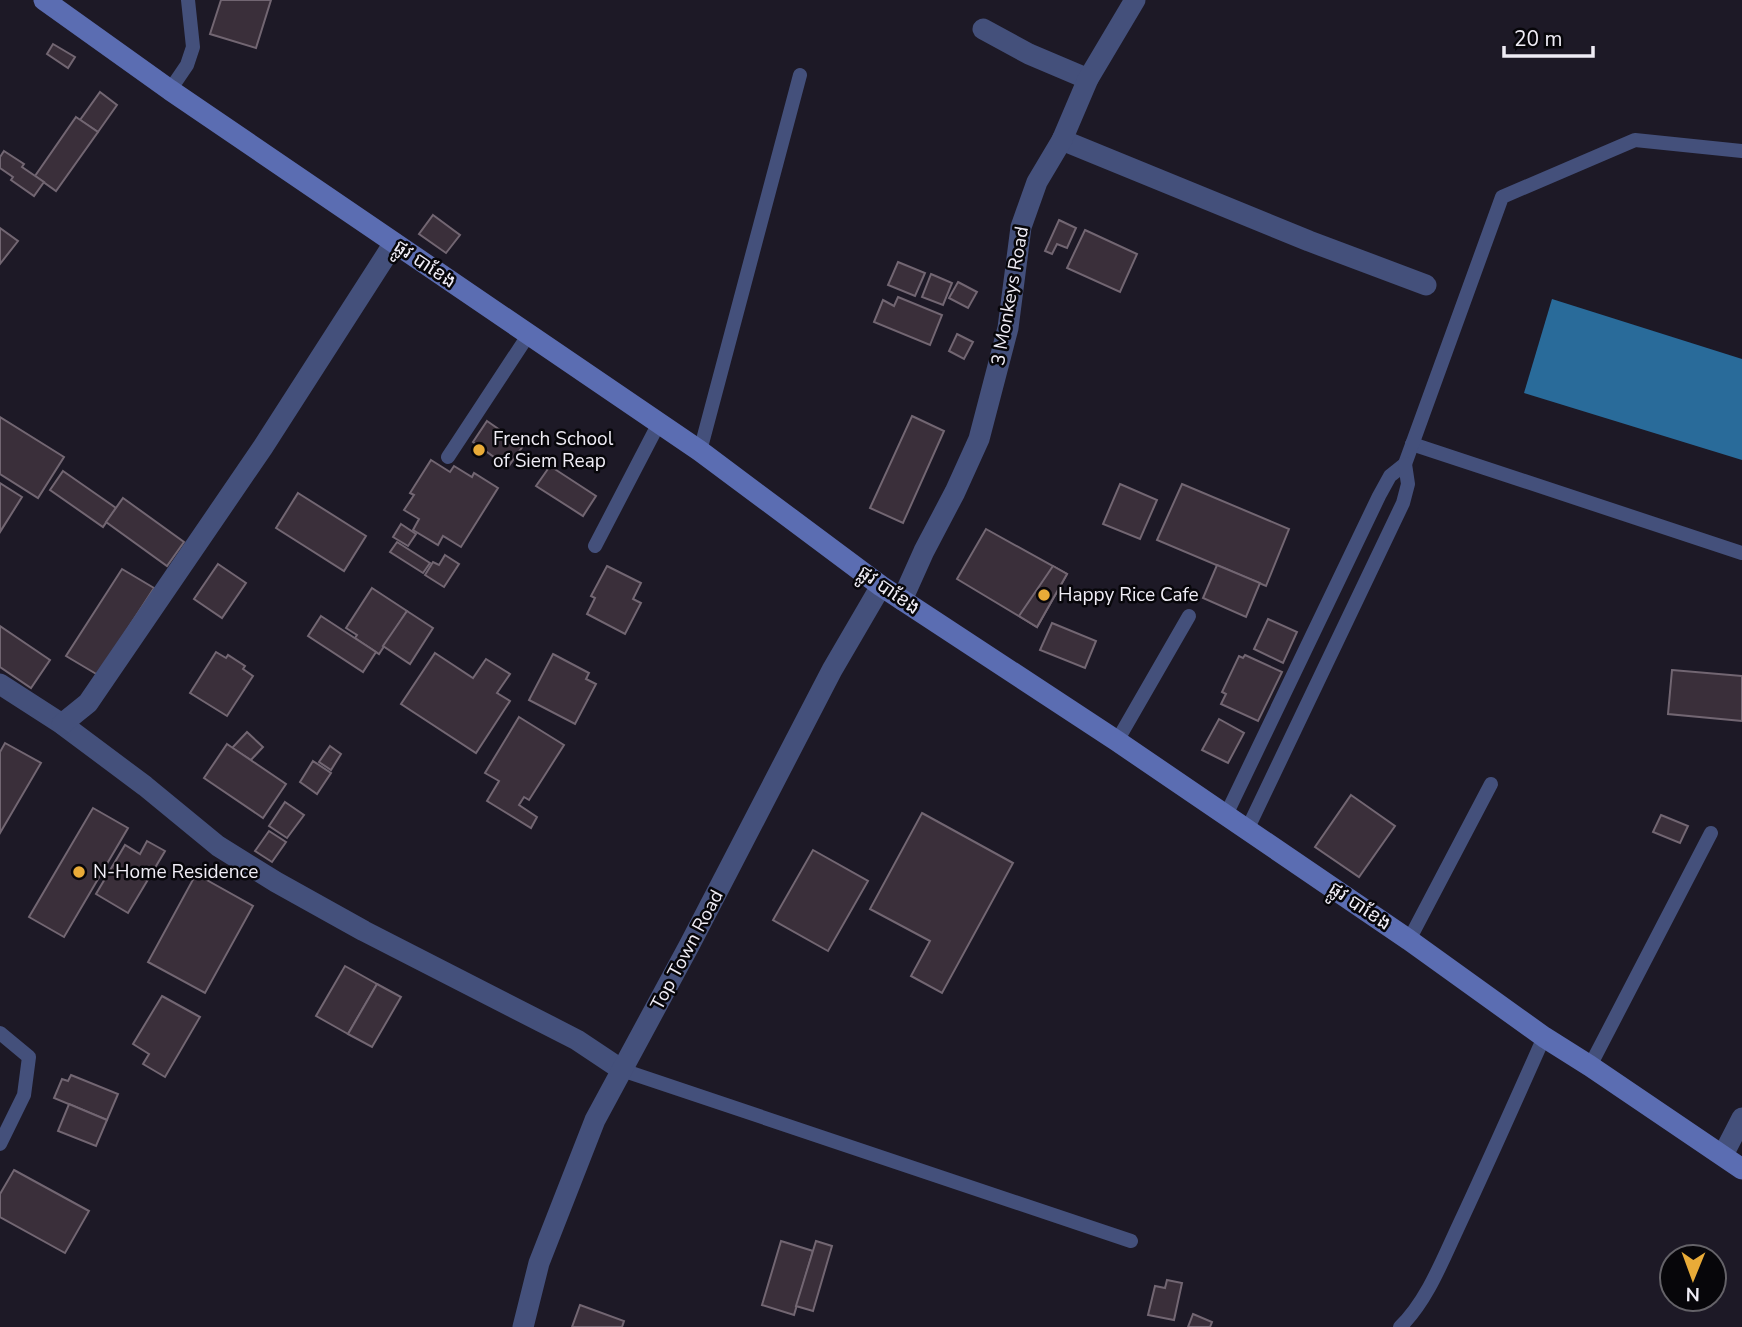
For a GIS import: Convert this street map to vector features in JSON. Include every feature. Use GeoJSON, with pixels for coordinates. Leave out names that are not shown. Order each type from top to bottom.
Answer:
{"type":"FeatureCollection","features":[{"type":"Feature","properties":{"kind":"street","name":"ផ្លូវ បាខែង"},"geometry":{"type":"LineString","coordinates":[[44,0],[170,90],[700,451],[881,586],[1117,741],[1409,940],[1544,1037],[1742,1168]]}},
{"type":"Feature","properties":{"kind":"street","name":"3 Monkeys Road"},"geometry":{"type":"LineString","coordinates":[[902,600],[979,439],[1008,328],[1021,227],[1037,181],[1062,140],[1088,79],[1135,0]]}},
{"type":"Feature","properties":{"kind":"street"},"geometry":{"type":"LineString","coordinates":[[983,29],[1029,54],[1088,79]]}},
{"type":"Feature","properties":{"kind":"street"},"geometry":{"type":"LineString","coordinates":[[1062,140],[1309,241],[1426,285]]}},
{"type":"Feature","properties":{"kind":"street"},"geometry":{"type":"LineString","coordinates":[[62,724],[88,703],[263,447],[394,243]]}},
{"type":"Feature","properties":{"kind":"street","name":"Top Town Road"},"geometry":{"type":"LineString","coordinates":[[523,1327],[544,1252],[595,1120],[832,670],[881,586]]}},
{"type":"Feature","properties":{"kind":"street"},"geometry":{"type":"LineString","coordinates":[[0,684],[62,724],[145,786],[218,846],[276,882],[364,931],[577,1040],[622,1070]]}},
{"type":"Feature","properties":{"kind":"street"},"geometry":{"type":"LineString","coordinates":[[1723,1155],[1742,1118]]}},
{"type":"Feature","properties":{"kind":"lane"},"geometry":{"type":"LineString","coordinates":[[170,90],[187,65],[193,47],[188,0]]}},
{"type":"Feature","properties":{"kind":"lane"},"geometry":{"type":"LineString","coordinates":[[700,451],[800,75]]}},
{"type":"Feature","properties":{"kind":"lane"},"geometry":{"type":"LineString","coordinates":[[1247,830],[1403,503],[1408,484],[1405,464],[1502,197],[1635,139],[1742,151]]}},
{"type":"Feature","properties":{"kind":"lane"},"geometry":{"type":"LineString","coordinates":[[448,457],[529,334]]}},
{"type":"Feature","properties":{"kind":"lane"},"geometry":{"type":"LineString","coordinates":[[595,546],[659,423]]}},
{"type":"Feature","properties":{"kind":"lane"},"geometry":{"type":"LineString","coordinates":[[1412,444],[1742,553]]}},
{"type":"Feature","properties":{"kind":"lane"},"geometry":{"type":"LineString","coordinates":[[1226,815],[1378,496],[1390,477],[1405,464]]}},
{"type":"Feature","properties":{"kind":"lane"},"geometry":{"type":"LineString","coordinates":[[1117,741],[1189,616]]}},
{"type":"Feature","properties":{"kind":"lane"},"geometry":{"type":"LineString","coordinates":[[1409,940],[1491,784]]}},
{"type":"Feature","properties":{"kind":"lane"},"geometry":{"type":"LineString","coordinates":[[1590,1066],[1711,833]]}},
{"type":"Feature","properties":{"kind":"lane"},"geometry":{"type":"LineString","coordinates":[[0,1033],[29,1057],[24,1095],[0,1144]]}},
{"type":"Feature","properties":{"kind":"lane"},"geometry":{"type":"LineString","coordinates":[[1400,1327],[1420,1303],[1445,1255],[1544,1037]]}},
{"type":"Feature","properties":{"kind":"lane"},"geometry":{"type":"LineString","coordinates":[[622,1070],[1131,1241]]}},
{"type":"Feature","properties":{"kind":"water"},"geometry":{"type":"Polygon","coordinates":[[[1552,299],[1742,359],[1742,460],[1524,393],[1552,299]]]}},
{"type":"Feature","properties":{"kind":"building"},"geometry":{"type":"Polygon","coordinates":[[[221,0],[271,0],[256,48],[210,34],[221,0]]]}},
{"type":"Feature","properties":{"kind":"building"},"geometry":{"type":"Polygon","coordinates":[[[53,44],[75,57],[68,68],[47,54],[53,44]]]}},
{"type":"Feature","properties":{"kind":"building"},"geometry":{"type":"Polygon","coordinates":[[[100,92],[117,105],[98,132],[80,120],[100,92]]]}},
{"type":"Feature","properties":{"kind":"building"},"geometry":{"type":"Polygon","coordinates":[[[76,117],[98,132],[56,191],[35,176],[76,117]]]}},
{"type":"Feature","properties":{"kind":"building"},"geometry":{"type":"Polygon","coordinates":[[[4,151],[44,182],[34,196],[11,180],[13,177],[0,168],[0,157],[4,151]]]}},
{"type":"Feature","properties":{"kind":"building"},"geometry":{"type":"Polygon","coordinates":[[[433,215],[460,235],[446,253],[419,234],[433,215]]]}},
{"type":"Feature","properties":{"kind":"building"},"geometry":{"type":"Polygon","coordinates":[[[1059,220],[1076,228],[1067,248],[1057,244],[1052,254],[1045,251],[1059,220]]]}},
{"type":"Feature","properties":{"kind":"building"},"geometry":{"type":"Polygon","coordinates":[[[0,228],[18,241],[0,264],[0,228]]]}},
{"type":"Feature","properties":{"kind":"building"},"geometry":{"type":"Polygon","coordinates":[[[1085,230],[1137,254],[1120,292],[1067,268],[1085,230]]]}},
{"type":"Feature","properties":{"kind":"building"},"geometry":{"type":"Polygon","coordinates":[[[898,262],[925,273],[915,296],[888,285],[898,262]]]}},
{"type":"Feature","properties":{"kind":"building"},"geometry":{"type":"Polygon","coordinates":[[[931,274],[952,283],[943,305],[922,297],[931,274]]]}},
{"type":"Feature","properties":{"kind":"building"},"geometry":{"type":"Polygon","coordinates":[[[958,282],[977,292],[968,308],[949,298],[958,282]]]}},
{"type":"Feature","properties":{"kind":"building"},"geometry":{"type":"Polygon","coordinates":[[[898,297],[942,315],[930,345],[874,322],[883,300],[894,306],[898,297]]]}},
{"type":"Feature","properties":{"kind":"building"},"geometry":{"type":"Polygon","coordinates":[[[957,334],[973,342],[964,359],[949,351],[957,334]]]}},
{"type":"Feature","properties":{"kind":"building"},"geometry":{"type":"Polygon","coordinates":[[[912,416],[944,431],[903,523],[870,508],[912,416]]]}},
{"type":"Feature","properties":{"kind":"building"},"geometry":{"type":"Polygon","coordinates":[[[0,417],[64,457],[38,498],[0,474],[0,417]]]}},
{"type":"Feature","properties":{"kind":"building"},"geometry":{"type":"Polygon","coordinates":[[[487,421],[523,446],[508,467],[473,442],[487,421]]]}},
{"type":"Feature","properties":{"kind":"building"},"geometry":{"type":"Polygon","coordinates":[[[431,460],[450,472],[454,466],[472,477],[474,473],[498,488],[461,547],[443,536],[438,545],[413,530],[419,519],[404,510],[414,495],[410,493],[431,460]]]}},
{"type":"Feature","properties":{"kind":"building"},"geometry":{"type":"Polygon","coordinates":[[[550,466],[596,496],[583,516],[536,486],[550,466]]]}},
{"type":"Feature","properties":{"kind":"building"},"geometry":{"type":"Polygon","coordinates":[[[63,471],[116,508],[103,527],[50,490],[63,471]]]}},
{"type":"Feature","properties":{"kind":"building"},"geometry":{"type":"Polygon","coordinates":[[[0,483],[22,497],[0,532],[0,483]]]}},
{"type":"Feature","properties":{"kind":"building"},"geometry":{"type":"Polygon","coordinates":[[[1120,484],[1157,500],[1140,539],[1103,524],[1120,484]]]}},
{"type":"Feature","properties":{"kind":"building"},"geometry":{"type":"Polygon","coordinates":[[[1182,484],[1289,529],[1266,586],[1157,540],[1182,484]]]}},
{"type":"Feature","properties":{"kind":"building"},"geometry":{"type":"Polygon","coordinates":[[[298,493],[366,536],[344,571],[276,528],[298,493]]]}},
{"type":"Feature","properties":{"kind":"building"},"geometry":{"type":"Polygon","coordinates":[[[123,498],[184,542],[167,566],[106,522],[123,498]]]}},
{"type":"Feature","properties":{"kind":"building"},"geometry":{"type":"Polygon","coordinates":[[[401,524],[416,534],[408,546],[393,537],[401,524]]]}},
{"type":"Feature","properties":{"kind":"building"},"geometry":{"type":"Polygon","coordinates":[[[986,529],[1067,574],[1037,627],[957,579],[986,529]]]}},
{"type":"Feature","properties":{"kind":"building"},"geometry":{"type":"Polygon","coordinates":[[[397,542],[430,563],[423,573],[390,552],[397,542]]]}},
{"type":"Feature","properties":{"kind":"building"},"geometry":{"type":"Polygon","coordinates":[[[445,555],[459,564],[444,587],[425,575],[433,562],[439,565],[445,555]]]}},
{"type":"Feature","properties":{"kind":"building"},"geometry":{"type":"Polygon","coordinates":[[[218,564],[246,583],[222,618],[194,599],[218,564]]]}},
{"type":"Feature","properties":{"kind":"building"},"geometry":{"type":"Polygon","coordinates":[[[1217,565],[1260,583],[1246,617],[1203,598],[1217,565]]]}},
{"type":"Feature","properties":{"kind":"building"},"geometry":{"type":"Polygon","coordinates":[[[607,566],[641,583],[633,599],[641,603],[625,634],[587,614],[595,598],[591,596],[607,566]]]}},
{"type":"Feature","properties":{"kind":"building","name":"Happy Rice Cafe"},"geometry":{"type":"Polygon","coordinates":[[[1053,566],[1067,574],[1037,627],[1019,616],[1053,566]]]}},
{"type":"Feature","properties":{"kind":"building"},"geometry":{"type":"Polygon","coordinates":[[[122,569],[154,588],[98,675],[66,656],[122,569]]]}},
{"type":"Feature","properties":{"kind":"building"},"geometry":{"type":"Polygon","coordinates":[[[372,588],[407,611],[379,654],[355,638],[357,635],[346,628],[372,588]]]}},
{"type":"Feature","properties":{"kind":"building"},"geometry":{"type":"Polygon","coordinates":[[[407,611],[433,628],[410,664],[383,646],[407,611]]]}},
{"type":"Feature","properties":{"kind":"building"},"geometry":{"type":"Polygon","coordinates":[[[321,616],[376,652],[363,672],[308,636],[321,616]]]}},
{"type":"Feature","properties":{"kind":"building"},"geometry":{"type":"Polygon","coordinates":[[[1268,619],[1297,632],[1283,663],[1254,649],[1268,619]]]}},
{"type":"Feature","properties":{"kind":"building"},"geometry":{"type":"Polygon","coordinates":[[[1052,623],[1096,641],[1085,668],[1040,650],[1052,623]]]}},
{"type":"Feature","properties":{"kind":"building"},"geometry":{"type":"Polygon","coordinates":[[[0,626],[50,660],[31,688],[0,667],[0,626]]]}},
{"type":"Feature","properties":{"kind":"building"},"geometry":{"type":"Polygon","coordinates":[[[216,652],[226,658],[228,655],[245,666],[243,669],[253,676],[227,716],[190,693],[216,652]]]}},
{"type":"Feature","properties":{"kind":"building"},"geometry":{"type":"Polygon","coordinates":[[[435,653],[473,678],[486,659],[510,674],[497,693],[510,701],[476,753],[401,704],[435,653]]]}},
{"type":"Feature","properties":{"kind":"building"},"geometry":{"type":"Polygon","coordinates":[[[553,654],[589,673],[586,679],[596,684],[575,724],[529,700],[553,654]]]}},
{"type":"Feature","properties":{"kind":"building"},"geometry":{"type":"Polygon","coordinates":[[[1245,655],[1282,672],[1258,721],[1221,704],[1226,694],[1222,692],[1239,656],[1243,658],[1245,655]]]}},
{"type":"Feature","properties":{"kind":"building"},"geometry":{"type":"Polygon","coordinates":[[[1672,670],[1742,676],[1742,721],[1668,714],[1672,670]]]}},
{"type":"Feature","properties":{"kind":"building"},"geometry":{"type":"Polygon","coordinates":[[[519,717],[564,745],[529,800],[524,797],[519,805],[537,817],[531,828],[487,801],[499,781],[485,773],[519,717]]]}},
{"type":"Feature","properties":{"kind":"building"},"geometry":{"type":"Polygon","coordinates":[[[1219,719],[1244,733],[1228,763],[1202,750],[1219,719]]]}},
{"type":"Feature","properties":{"kind":"building"},"geometry":{"type":"Polygon","coordinates":[[[247,732],[263,747],[251,760],[232,748],[247,732]]]}},
{"type":"Feature","properties":{"kind":"building"},"geometry":{"type":"Polygon","coordinates":[[[5,743],[41,763],[0,833],[0,752],[5,743]]]}},
{"type":"Feature","properties":{"kind":"building"},"geometry":{"type":"Polygon","coordinates":[[[227,744],[286,784],[263,818],[204,778],[227,744]]]}},
{"type":"Feature","properties":{"kind":"building"},"geometry":{"type":"Polygon","coordinates":[[[330,746],[341,754],[331,770],[319,762],[330,746]]]}},
{"type":"Feature","properties":{"kind":"building"},"geometry":{"type":"Polygon","coordinates":[[[313,761],[331,773],[317,794],[300,782],[313,761]]]}},
{"type":"Feature","properties":{"kind":"building"},"geometry":{"type":"Polygon","coordinates":[[[1351,795],[1395,826],[1359,877],[1315,847],[1351,795]]]}},
{"type":"Feature","properties":{"kind":"building"},"geometry":{"type":"Polygon","coordinates":[[[285,802],[304,815],[287,838],[269,826],[285,802]]]}},
{"type":"Feature","properties":{"kind":"building","name":"N-Home Residence"},"geometry":{"type":"Polygon","coordinates":[[[93,808],[128,828],[64,937],[29,917],[93,808]]]}},
{"type":"Feature","properties":{"kind":"building"},"geometry":{"type":"Polygon","coordinates":[[[922,813],[1013,863],[942,993],[911,976],[930,941],[870,909],[922,813]]]}},
{"type":"Feature","properties":{"kind":"building"},"geometry":{"type":"Polygon","coordinates":[[[1661,815],[1688,826],[1680,843],[1653,832],[1661,815]]]}},
{"type":"Feature","properties":{"kind":"building"},"geometry":{"type":"Polygon","coordinates":[[[269,831],[286,842],[272,862],[255,851],[269,831]]]}},
{"type":"Feature","properties":{"kind":"building"},"geometry":{"type":"Polygon","coordinates":[[[147,841],[165,851],[128,913],[96,894],[125,845],[140,854],[147,841]]]}},
{"type":"Feature","properties":{"kind":"building"},"geometry":{"type":"Polygon","coordinates":[[[813,850],[868,881],[828,951],[773,920],[813,850]]]}},
{"type":"Feature","properties":{"kind":"building"},"geometry":{"type":"Polygon","coordinates":[[[196,874],[253,906],[205,993],[148,962],[196,874]]]}},
{"type":"Feature","properties":{"kind":"building"},"geometry":{"type":"Polygon","coordinates":[[[345,966],[377,984],[348,1034],[316,1016],[345,966]]]}},
{"type":"Feature","properties":{"kind":"building"},"geometry":{"type":"Polygon","coordinates":[[[377,984],[401,997],[372,1047],[348,1034],[377,984]]]}},
{"type":"Feature","properties":{"kind":"building"},"geometry":{"type":"Polygon","coordinates":[[[162,996],[200,1017],[165,1077],[143,1064],[149,1054],[133,1044],[162,996]]]}},
{"type":"Feature","properties":{"kind":"building"},"geometry":{"type":"Polygon","coordinates":[[[71,1075],[118,1094],[107,1120],[54,1098],[62,1079],[68,1081],[71,1075]]]}},
{"type":"Feature","properties":{"kind":"building"},"geometry":{"type":"Polygon","coordinates":[[[69,1104],[107,1120],[96,1146],[58,1131],[69,1104]]]}},
{"type":"Feature","properties":{"kind":"building"},"geometry":{"type":"Polygon","coordinates":[[[14,1170],[89,1211],[65,1253],[0,1217],[0,1194],[14,1170]]]}},
{"type":"Feature","properties":{"kind":"building"},"geometry":{"type":"Polygon","coordinates":[[[781,1241],[813,1251],[794,1315],[762,1305],[781,1241]]]}},
{"type":"Feature","properties":{"kind":"building"},"geometry":{"type":"Polygon","coordinates":[[[816,1241],[832,1246],[813,1311],[796,1306],[816,1241]]]}},
{"type":"Feature","properties":{"kind":"building"},"geometry":{"type":"Polygon","coordinates":[[[1167,1280],[1182,1283],[1174,1320],[1148,1315],[1155,1286],[1165,1288],[1167,1280]]]}},
{"type":"Feature","properties":{"kind":"building"},"geometry":{"type":"Polygon","coordinates":[[[580,1305],[624,1321],[622,1327],[572,1327],[580,1305]]]}},
{"type":"Feature","properties":{"kind":"building"},"geometry":{"type":"Polygon","coordinates":[[[1193,1314],[1212,1322],[1210,1327],[1188,1327],[1193,1314]]]}},
{"type":"Feature","properties":{"kind":"place","name":"French School of Siem Reap"},"geometry":{"type":"Point","coordinates":[479,450]}},
{"type":"Feature","properties":{"kind":"place","name":"Happy Rice Cafe"},"geometry":{"type":"Point","coordinates":[1044,595]}},
{"type":"Feature","properties":{"kind":"place","name":"N-Home Residence"},"geometry":{"type":"Point","coordinates":[79,872]}}]}
